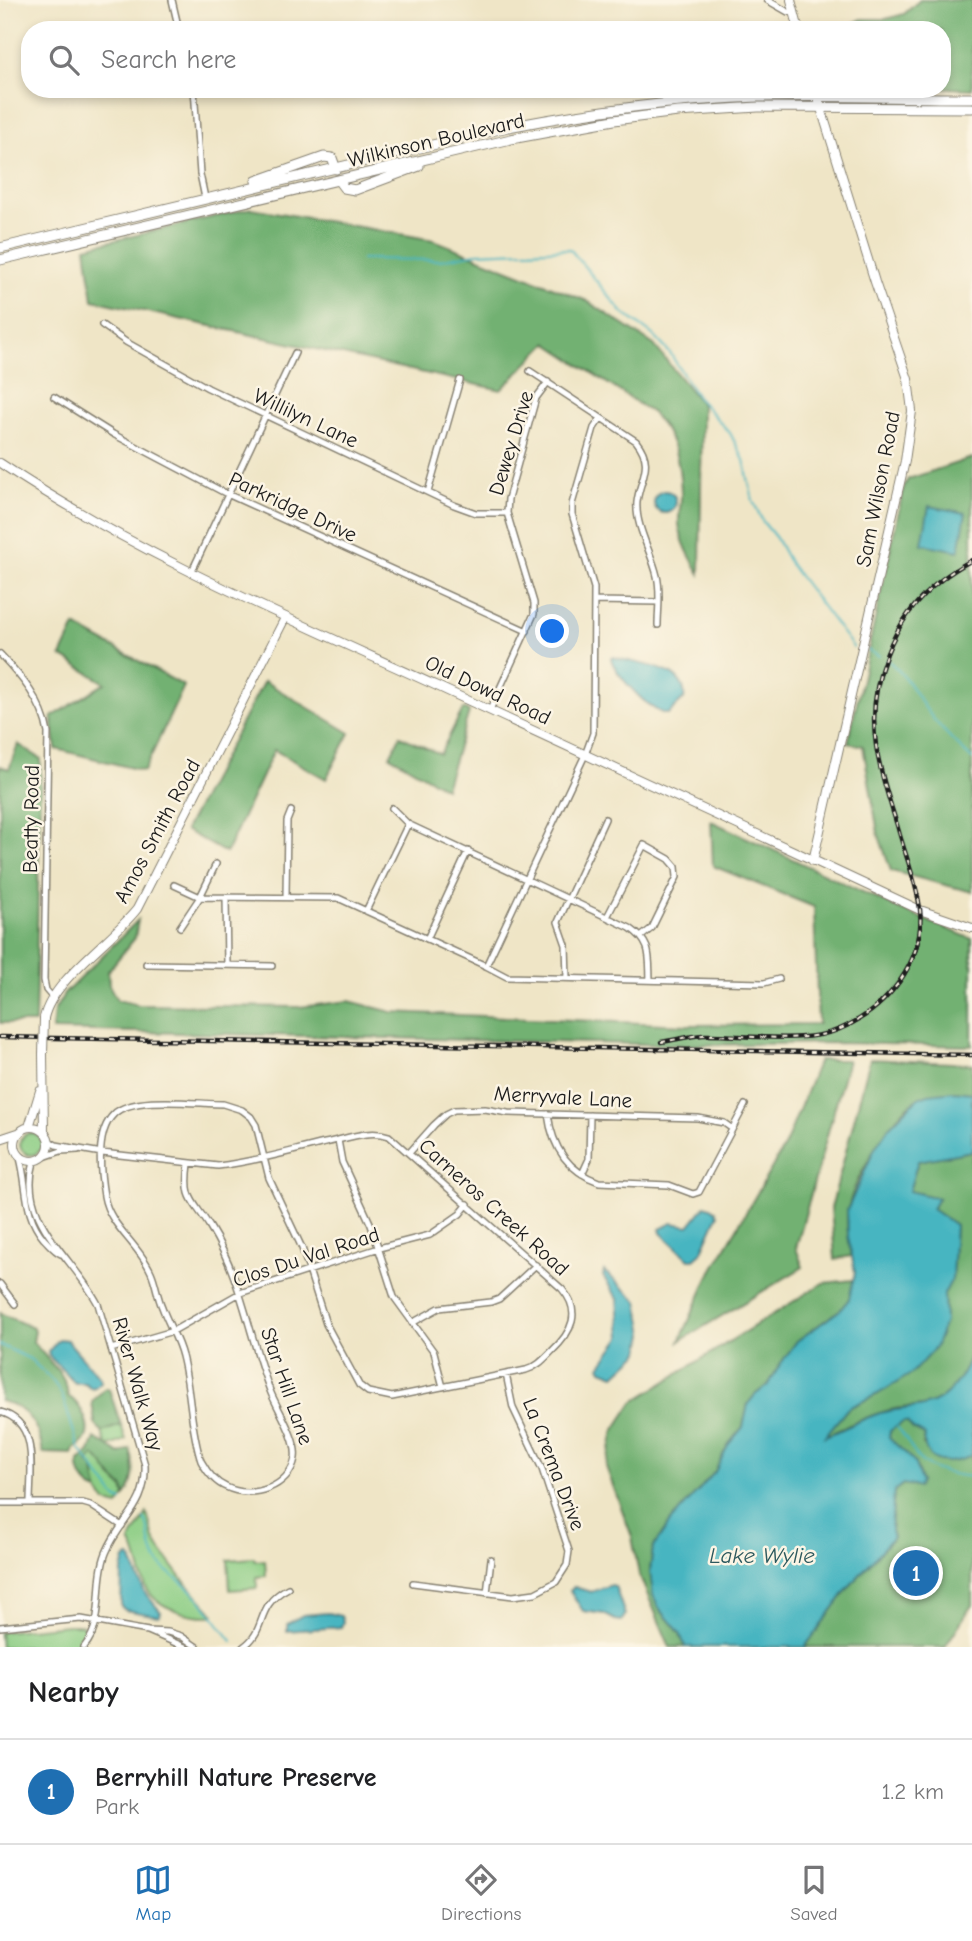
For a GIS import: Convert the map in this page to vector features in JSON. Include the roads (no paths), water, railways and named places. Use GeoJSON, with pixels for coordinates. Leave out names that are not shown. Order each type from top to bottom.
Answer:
{"type":"FeatureCollection","features":[{"type":"Feature","properties":{"kind":"main road","name":"Wilkinson Boulevard"},"geometry":{"type":"LineString","coordinates":[[951,97],[972,98]]}},
{"type":"Feature","properties":{"kind":"main road","name":"Wilkinson Boulevard"},"geometry":{"type":"LineString","coordinates":[[0,248],[508,127],[580,114],[736,98]]}},
{"type":"Feature","properties":{"kind":"main road","name":"Wilkinson Boulevard"},"geometry":{"type":"LineString","coordinates":[[0,260],[338,180],[344,188],[355,190],[458,152],[582,125],[678,112],[821,107],[972,108]]}},
{"type":"Feature","properties":{"kind":"main road"},"geometry":{"type":"LineString","coordinates":[[217,195],[324,157],[332,158],[336,169]]}},
{"type":"Feature","properties":{"kind":"street"},"geometry":{"type":"LineString","coordinates":[[172,0],[177,21]]}},
{"type":"Feature","properties":{"kind":"street"},"geometry":{"type":"LineString","coordinates":[[767,0],[788,12],[794,12]]}},
{"type":"Feature","properties":{"kind":"street"},"geometry":{"type":"LineString","coordinates":[[791,0],[796,21]]}},
{"type":"Feature","properties":{"kind":"street"},"geometry":{"type":"LineString","coordinates":[[195,98],[200,174],[205,198]]}},
{"type":"Feature","properties":{"kind":"street","name":"Sam Wilson Road"},"geometry":{"type":"LineString","coordinates":[[813,861],[899,487],[912,411],[908,379],[818,98]]}},
{"type":"Feature","properties":{"kind":"street"},"geometry":{"type":"LineString","coordinates":[[580,114],[582,125]]}},
{"type":"Feature","properties":{"kind":"street"},"geometry":{"type":"LineString","coordinates":[[336,169],[338,180]]}},
{"type":"Feature","properties":{"kind":"street","name":"Willilyn Lane"},"geometry":{"type":"LineString","coordinates":[[102,325],[156,360],[265,416],[428,492],[476,513],[507,513]]}},
{"type":"Feature","properties":{"kind":"street"},"geometry":{"type":"LineString","coordinates":[[192,571],[295,353]]}},
{"type":"Feature","properties":{"kind":"street","name":"Dewey Drive"},"geometry":{"type":"LineString","coordinates":[[530,370],[636,441],[646,457],[646,468],[637,503],[638,515],[658,580],[658,625]]}},
{"type":"Feature","properties":{"kind":"street"},"geometry":{"type":"LineString","coordinates":[[428,492],[460,380]]}},
{"type":"Feature","properties":{"kind":"street","name":"Dewey Drive"},"geometry":{"type":"LineString","coordinates":[[490,710],[534,614],[534,603],[507,513],[508,499],[536,398],[548,382]]}},
{"type":"Feature","properties":{"kind":"street","name":"Parkridge Drive"},"geometry":{"type":"LineString","coordinates":[[54,397],[113,434],[229,495],[527,631]]}},
{"type":"Feature","properties":{"kind":"street"},"geometry":{"type":"LineString","coordinates":[[486,966],[593,733],[595,601],[593,581],[572,513],[572,504],[594,428],[601,418]]}},
{"type":"Feature","properties":{"kind":"street","name":"Old Dowd Road"},"geometry":{"type":"LineString","coordinates":[[0,463],[114,532],[285,618],[920,910],[972,928]]}},
{"type":"Feature","properties":{"kind":"street"},"geometry":{"type":"LineString","coordinates":[[595,601],[658,603]]}},
{"type":"Feature","properties":{"kind":"street","name":"Amos Smith Road"},"geometry":{"type":"LineString","coordinates":[[44,1131],[44,1018],[52,997],[137,909],[285,618]]}},
{"type":"Feature","properties":{"kind":"street","name":"Beatty Road"},"geometry":{"type":"LineString","coordinates":[[0,654],[37,702],[48,733],[44,980],[46,990],[52,997]]}},
{"type":"Feature","properties":{"kind":"street"},"geometry":{"type":"LineString","coordinates":[[392,808],[408,824],[528,879],[642,936],[649,949],[650,981]]}},
{"type":"Feature","properties":{"kind":"street"},"geometry":{"type":"LineString","coordinates":[[286,897],[287,821],[291,811]]}},
{"type":"Feature","properties":{"kind":"street"},"geometry":{"type":"LineString","coordinates":[[567,978],[566,945],[558,922],[605,819]]}},
{"type":"Feature","properties":{"kind":"street"},"geometry":{"type":"LineString","coordinates":[[366,911],[408,824]]}},
{"type":"Feature","properties":{"kind":"street"},"geometry":{"type":"LineString","coordinates":[[607,917],[644,845],[676,867],[677,877],[652,928],[642,936]]}},
{"type":"Feature","properties":{"kind":"street"},"geometry":{"type":"LineString","coordinates":[[427,939],[468,851]]}},
{"type":"Feature","properties":{"kind":"street"},"geometry":{"type":"LineString","coordinates":[[180,927],[200,897],[216,864]]}},
{"type":"Feature","properties":{"kind":"street"},"geometry":{"type":"LineString","coordinates":[[174,885],[200,897],[338,898],[507,977],[764,983],[779,979]]}},
{"type":"Feature","properties":{"kind":"street"},"geometry":{"type":"LineString","coordinates":[[226,897],[227,965]]}},
{"type":"Feature","properties":{"kind":"street"},"geometry":{"type":"LineString","coordinates":[[146,964],[272,966]]}},
{"type":"Feature","properties":{"kind":"street","name":"Amos Smith Road"},"geometry":{"type":"LineString","coordinates":[[29,1127],[42,1085]]}},
{"type":"Feature","properties":{"kind":"street","name":"Star Hill Lane"},"geometry":{"type":"LineString","coordinates":[[189,1164],[187,1189],[190,1200],[210,1227],[240,1293],[270,1390],[294,1442],[296,1456],[289,1474],[272,1488],[249,1492],[226,1487],[209,1475],[198,1451],[182,1354],[147,1263],[108,1211],[104,1197],[103,1133],[108,1121],[124,1107],[139,1103],[223,1104],[242,1110],[254,1120],[264,1157]]}},
{"type":"Feature","properties":{"kind":"street"},"geometry":{"type":"LineString","coordinates":[[548,1114],[554,1144],[572,1167],[582,1174],[599,1182],[669,1185],[693,1194],[699,1192],[745,1105]]}},
{"type":"Feature","properties":{"kind":"street","name":"Merryvale Lane"},"geometry":{"type":"LineString","coordinates":[[410,1153],[434,1125],[454,1110],[698,1118],[723,1123],[731,1128]]}},
{"type":"Feature","properties":{"kind":"street"},"geometry":{"type":"LineString","coordinates":[[582,1174],[589,1159],[590,1115]]}},
{"type":"Feature","properties":{"kind":"street"},"geometry":{"type":"LineString","coordinates":[[0,1139],[29,1127],[44,1131],[49,1141],[44,1157],[34,1162],[20,1158],[14,1147],[18,1133]]}},
{"type":"Feature","properties":{"kind":"street","name":"Carneros Creek Road"},"geometry":{"type":"LineString","coordinates":[[49,1141],[81,1150],[218,1166],[338,1140],[379,1133],[389,1136],[566,1294],[572,1305],[572,1324],[563,1340],[537,1364],[526,1370],[392,1397],[368,1392],[359,1385],[326,1324],[302,1248],[269,1178],[264,1157]]}},
{"type":"Feature","properties":{"kind":"street"},"geometry":{"type":"LineString","coordinates":[[338,1140],[342,1162],[379,1248],[394,1297],[434,1352],[443,1387]]}},
{"type":"Feature","properties":{"kind":"street"},"geometry":{"type":"LineString","coordinates":[[0,1144],[14,1147]]}},
{"type":"Feature","properties":{"kind":"street","name":"Carneros Creek Road"},"geometry":{"type":"LineString","coordinates":[[44,1157],[61,1151],[81,1150]]}},
{"type":"Feature","properties":{"kind":"street","name":"River Walk Way"},"geometry":{"type":"LineString","coordinates":[[20,1158],[31,1218],[40,1234],[61,1254],[91,1291],[98,1304],[145,1465],[144,1490],[109,1547],[104,1560],[96,1621],[84,1647]]}},
{"type":"Feature","properties":{"kind":"street","name":"River Walk Way"},"geometry":{"type":"LineString","coordinates":[[34,1162],[31,1177],[37,1216],[61,1254]]}},
{"type":"Feature","properties":{"kind":"street","name":"Clos Du Val Road"},"geometry":{"type":"LineString","coordinates":[[111,1349],[173,1331],[240,1293],[379,1248],[430,1235],[460,1214],[468,1204]]}},
{"type":"Feature","properties":{"kind":"street"},"geometry":{"type":"LineString","coordinates":[[412,1323],[439,1308],[491,1303],[499,1299],[536,1265]]}},
{"type":"Feature","properties":{"kind":"street"},"geometry":{"type":"LineString","coordinates":[[0,1284],[15,1304]]}},
{"type":"Feature","properties":{"kind":"street","name":"La Crema Drive"},"geometry":{"type":"LineString","coordinates":[[414,1583],[521,1596],[543,1590],[561,1576],[569,1558],[566,1538],[542,1469],[513,1408],[506,1374]]}},
{"type":"Feature","properties":{"kind":"street"},"geometry":{"type":"LineString","coordinates":[[0,1412],[17,1419],[27,1434],[30,1446],[30,1503]]}},
{"type":"Feature","properties":{"kind":"street"},"geometry":{"type":"LineString","coordinates":[[0,1503],[90,1505],[122,1526]]}},
{"type":"Feature","properties":{"kind":"street"},"geometry":{"type":"LineString","coordinates":[[487,1593],[491,1559]]}},
{"type":"Feature","properties":{"kind":"street"},"geometry":{"type":"LineString","coordinates":[[243,1647],[255,1636],[269,1601],[288,1588]]}},
{"type":"Feature","properties":{"kind":"street"},"geometry":{"type":"LineString","coordinates":[[0,1627],[72,1619],[96,1621],[148,1632],[186,1647]]}},
{"type":"Feature","properties":{"kind":"street"},"geometry":{"type":"LineString","coordinates":[[148,1632],[173,1633],[197,1647]]}},
{"type":"Feature","properties":{"kind":"water"},"geometry":{"type":"Polygon","coordinates":[[[665,491],[673,494],[676,502],[673,510],[665,513],[657,510],[654,502],[657,494],[665,491]]]}},
{"type":"Feature","properties":{"kind":"water"},"geometry":{"type":"Polygon","coordinates":[[[929,506],[966,513],[959,551],[922,544],[929,506]]]}},
{"type":"Feature","properties":{"kind":"water"},"geometry":{"type":"Polygon","coordinates":[[[611,658],[670,673],[683,688],[684,699],[668,714],[653,708],[619,674],[611,658]]]}},
{"type":"Feature","properties":{"kind":"water","name":"Lake Wylie"},"geometry":{"type":"Polygon","coordinates":[[[954,1091],[972,1093],[972,1151],[918,1161],[909,1191],[938,1198],[932,1209],[955,1225],[952,1279],[944,1294],[945,1322],[935,1348],[911,1374],[848,1408],[825,1436],[880,1413],[923,1406],[940,1399],[960,1378],[972,1352],[972,1455],[956,1461],[939,1461],[927,1452],[925,1435],[913,1429],[907,1422],[890,1431],[889,1438],[914,1461],[921,1482],[918,1487],[903,1484],[894,1491],[891,1531],[893,1537],[849,1587],[805,1647],[685,1647],[680,1633],[659,1608],[653,1595],[650,1571],[653,1548],[671,1521],[715,1472],[728,1445],[743,1427],[748,1404],[769,1384],[797,1341],[840,1310],[849,1299],[855,1272],[848,1236],[847,1210],[875,1148],[889,1127],[918,1098],[954,1091]]]}},
{"type":"Feature","properties":{"kind":"water"},"geometry":{"type":"Polygon","coordinates":[[[705,1206],[716,1210],[718,1215],[701,1253],[694,1259],[689,1259],[660,1229],[672,1223],[689,1226],[705,1206]]]}},
{"type":"Feature","properties":{"kind":"water"},"geometry":{"type":"Polygon","coordinates":[[[604,1271],[638,1301],[644,1334],[640,1352],[615,1375],[602,1370],[600,1366],[621,1337],[618,1299],[603,1276],[604,1271]]]}},
{"type":"Feature","properties":{"kind":"water"},"geometry":{"type":"Polygon","coordinates":[[[59,1339],[67,1340],[101,1382],[91,1388],[85,1383],[75,1383],[49,1356],[48,1352],[59,1339]]]}},
{"type":"Feature","properties":{"kind":"water"},"geometry":{"type":"Polygon","coordinates":[[[130,1557],[145,1593],[161,1612],[158,1616],[125,1610],[121,1606],[122,1570],[125,1559],[130,1557]]]}},
{"type":"Feature","properties":{"kind":"water"},"geometry":{"type":"Polygon","coordinates":[[[615,1586],[625,1615],[622,1621],[604,1614],[583,1611],[570,1591],[574,1587],[591,1592],[615,1586]]]}},
{"type":"Feature","properties":{"kind":"water"},"geometry":{"type":"Polygon","coordinates":[[[328,1613],[341,1616],[341,1627],[287,1631],[287,1624],[303,1615],[328,1613]]]}},
{"type":"Feature","properties":{"kind":"waterway"},"geometry":{"type":"LineString","coordinates":[[361,259],[440,260],[476,253],[570,249],[622,312],[653,335],[670,353],[697,397],[730,433],[744,460],[753,501],[763,522],[776,538],[790,564],[853,647]]}},
{"type":"Feature","properties":{"kind":"waterway"},"geometry":{"type":"LineString","coordinates":[[867,650],[879,656]]}},
{"type":"Feature","properties":{"kind":"waterway"},"geometry":{"type":"LineString","coordinates":[[887,660],[905,678],[939,725],[972,759]]}},
{"type":"Feature","properties":{"kind":"waterway"},"geometry":{"type":"LineString","coordinates":[[0,1345],[30,1359],[52,1380],[62,1395],[79,1448],[116,1498],[122,1501]]}},
{"type":"Feature","properties":{"kind":"waterway"},"geometry":{"type":"LineString","coordinates":[[897,1427],[924,1463],[944,1472],[972,1477]]}},
{"type":"Feature","properties":{"kind":"waterway"},"geometry":{"type":"LineString","coordinates":[[144,1518],[156,1559],[199,1598],[232,1641]]}},
{"type":"Feature","properties":{"kind":"railway"},"geometry":{"type":"LineString","coordinates":[[661,1042],[703,1035],[792,1038],[826,1034],[857,1020],[873,1009],[900,981],[916,947],[920,909],[880,767],[874,722],[875,699],[887,654],[909,613],[941,580],[972,560]]}},
{"type":"Feature","properties":{"kind":"railway"},"geometry":{"type":"LineString","coordinates":[[0,1037],[972,1055]]}},
{"type":"Feature","properties":{"kind":"place","name":"Berryhill Nature Preserve"},"geometry":{"type":"Point","coordinates":[916,1573]}}]}
